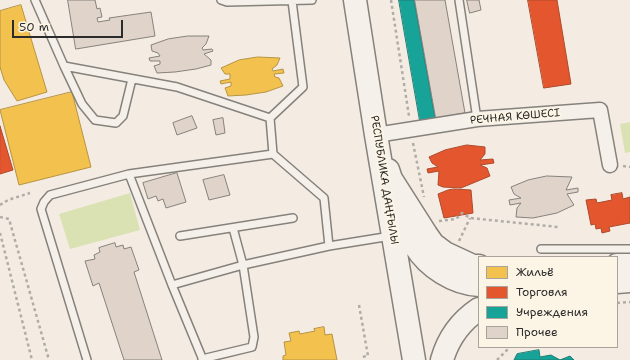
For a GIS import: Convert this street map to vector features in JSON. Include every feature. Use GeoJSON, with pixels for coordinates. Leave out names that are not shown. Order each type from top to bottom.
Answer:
{"type":"FeatureCollection","features":[{"type":"Feature","properties":{"kind":"main road","name":"РЕСПУБЛИКА ДАҢҒЫЛЫ"},"geometry":{"type":"LineString","coordinates":[[355,0],[414,360]]}},
{"type":"Feature","properties":{"kind":"main road"},"geometry":{"type":"LineString","coordinates":[[376,135],[409,235],[416,247],[437,269],[451,277],[478,286]]}},
{"type":"Feature","properties":{"kind":"main road"},"geometry":{"type":"LineString","coordinates":[[391,179],[433,244],[445,253],[473,266],[478,266]]}},
{"type":"Feature","properties":{"kind":"main road"},"geometry":{"type":"LineString","coordinates":[[618,265],[630,265]]}},
{"type":"Feature","properties":{"kind":"main road"},"geometry":{"type":"LineString","coordinates":[[618,282],[630,281]]}},
{"type":"Feature","properties":{"kind":"main road"},"geometry":{"type":"LineString","coordinates":[[618,294],[630,294]]}},
{"type":"Feature","properties":{"kind":"main road"},"geometry":{"type":"LineString","coordinates":[[442,360],[454,334],[470,316],[478,310]]}},
{"type":"Feature","properties":{"kind":"street","name":"РЕЧНАЯ КӨШЕСІ"},"geometry":{"type":"LineString","coordinates":[[376,135],[477,119],[600,110],[610,165]]}},
{"type":"Feature","properties":{"kind":"lane"},"geometry":{"type":"LineString","coordinates":[[35,0],[82,104],[95,120],[116,123],[123,116],[132,79]]}},
{"type":"Feature","properties":{"kind":"lane"},"geometry":{"type":"LineString","coordinates":[[221,0],[227,2],[312,0]]}},
{"type":"Feature","properties":{"kind":"lane"},"geometry":{"type":"LineString","coordinates":[[459,0],[477,119]]}},
{"type":"Feature","properties":{"kind":"lane"},"geometry":{"type":"LineString","coordinates":[[270,118],[302,87],[292,1]]}},
{"type":"Feature","properties":{"kind":"lane"},"geometry":{"type":"LineString","coordinates":[[64,66],[177,87],[270,118]]}},
{"type":"Feature","properties":{"kind":"lane"},"geometry":{"type":"LineString","coordinates":[[270,118],[273,154],[324,198],[329,246]]}},
{"type":"Feature","properties":{"kind":"lane"},"geometry":{"type":"LineString","coordinates":[[87,360],[41,209],[44,202],[50,195],[129,174],[273,154]]}},
{"type":"Feature","properties":{"kind":"lane"},"geometry":{"type":"LineString","coordinates":[[129,174],[172,285],[203,359],[252,347],[254,337],[243,265],[233,228]]}},
{"type":"Feature","properties":{"kind":"lane"},"geometry":{"type":"LineString","coordinates":[[180,236],[293,218]]}},
{"type":"Feature","properties":{"kind":"lane"},"geometry":{"type":"LineString","coordinates":[[172,285],[243,265],[329,246],[393,236]]}},
{"type":"Feature","properties":{"kind":"lane"},"geometry":{"type":"LineString","coordinates":[[541,249],[630,249]]}},
{"type":"Feature","properties":{"kind":"path"},"geometry":{"type":"LineString","coordinates":[[390,0],[411,130],[426,203]]}},
{"type":"Feature","properties":{"kind":"path"},"geometry":{"type":"LineString","coordinates":[[0,205],[8,200],[30,193]]}},
{"type":"Feature","properties":{"kind":"path"},"geometry":{"type":"LineString","coordinates":[[436,222],[456,219],[462,213],[470,218],[558,227]]}},
{"type":"Feature","properties":{"kind":"path"},"geometry":{"type":"LineString","coordinates":[[0,216],[10,219],[49,360]]}},
{"type":"Feature","properties":{"kind":"path"},"geometry":{"type":"LineString","coordinates":[[458,244],[470,218]]}},
{"type":"Feature","properties":{"kind":"path"},"geometry":{"type":"LineString","coordinates":[[0,233],[32,360]]}},
{"type":"Feature","properties":{"kind":"path"},"geometry":{"type":"LineString","coordinates":[[618,303],[630,302]]}},
{"type":"Feature","properties":{"kind":"path"},"geometry":{"type":"LineString","coordinates":[[359,305],[368,356],[361,357]]}},
{"type":"Feature","properties":{"kind":"path"},"geometry":{"type":"LineString","coordinates":[[497,360],[509,348]]}},
{"type":"Feature","properties":{"kind":"green space"},"geometry":{"type":"Polygon","coordinates":[[[630,122],[630,152],[625,153],[620,124],[630,122]]]}},
{"type":"Feature","properties":{"kind":"green space"},"geometry":{"type":"Polygon","coordinates":[[[130,193],[140,230],[70,249],[59,214],[130,193]]]}},
{"type":"Feature","properties":{"kind":"building: Жильё"},"geometry":{"type":"Polygon","coordinates":[[[21,5],[47,92],[17,101],[4,80],[0,67],[0,11],[21,5]]]}},
{"type":"Feature","properties":{"kind":"building: Жильё"},"geometry":{"type":"Polygon","coordinates":[[[258,57],[280,58],[277,65],[272,69],[273,71],[283,69],[284,73],[274,74],[275,77],[279,78],[283,86],[266,92],[228,96],[225,88],[231,86],[231,82],[221,84],[220,81],[230,79],[230,74],[225,74],[221,68],[239,60],[258,57]]]}},
{"type":"Feature","properties":{"kind":"building: Жильё"},"geometry":{"type":"Polygon","coordinates":[[[72,92],[91,167],[19,185],[0,110],[72,92]]]}},
{"type":"Feature","properties":{"kind":"building: Жильё"},"geometry":{"type":"Polygon","coordinates":[[[324,327],[325,335],[332,334],[337,360],[283,360],[283,356],[286,355],[284,342],[291,341],[289,333],[299,331],[300,334],[315,331],[314,329],[324,327]]]}},
{"type":"Feature","properties":{"kind":"building: Торговля"},"geometry":{"type":"Polygon","coordinates":[[[528,0],[557,0],[571,84],[544,88],[528,0]]]}},
{"type":"Feature","properties":{"kind":"building: Торговля"},"geometry":{"type":"Polygon","coordinates":[[[0,126],[13,170],[0,174],[0,126]]]}},
{"type":"Feature","properties":{"kind":"building: Торговля"},"geometry":{"type":"Polygon","coordinates":[[[467,145],[485,147],[485,154],[480,160],[493,159],[494,163],[480,165],[487,168],[490,176],[461,188],[443,187],[438,185],[439,171],[428,173],[427,169],[438,167],[432,163],[429,157],[445,150],[467,145]]]}},
{"type":"Feature","properties":{"kind":"building: Торговля"},"geometry":{"type":"Polygon","coordinates":[[[454,189],[471,190],[473,213],[444,218],[438,194],[454,189]]]}},
{"type":"Feature","properties":{"kind":"building: Торговля"},"geometry":{"type":"Polygon","coordinates":[[[622,193],[623,199],[630,197],[630,223],[609,227],[610,231],[602,233],[601,228],[596,229],[595,224],[591,225],[586,200],[596,199],[597,203],[612,200],[611,195],[622,193]]]}},
{"type":"Feature","properties":{"kind":"building: Учреждения"},"geometry":{"type":"Polygon","coordinates":[[[399,0],[414,0],[435,118],[420,121],[399,0]]]}},
{"type":"Feature","properties":{"kind":"building: Учреждения"},"geometry":{"type":"Polygon","coordinates":[[[539,350],[540,357],[551,355],[560,360],[514,360],[517,354],[539,350]]]}},
{"type":"Feature","properties":{"kind":"building: Учреждения"},"geometry":{"type":"Polygon","coordinates":[[[570,356],[574,360],[560,360],[570,356]]]}},
{"type":"Feature","properties":{"kind":"building: Прочее"},"geometry":{"type":"Polygon","coordinates":[[[68,0],[95,0],[97,9],[100,8],[102,17],[97,18],[98,22],[110,20],[109,18],[151,12],[155,36],[76,49],[68,0]]]}},
{"type":"Feature","properties":{"kind":"building: Прочее"},"geometry":{"type":"Polygon","coordinates":[[[415,0],[445,0],[465,113],[436,118],[415,0]]]}},
{"type":"Feature","properties":{"kind":"building: Прочее"},"geometry":{"type":"Polygon","coordinates":[[[467,0],[479,0],[481,10],[470,13],[467,0]]]}},
{"type":"Feature","properties":{"kind":"building: Прочее"},"geometry":{"type":"Polygon","coordinates":[[[188,36],[209,36],[206,44],[202,48],[203,50],[212,49],[213,51],[204,54],[211,60],[211,65],[196,69],[157,73],[154,66],[160,64],[160,61],[150,61],[149,58],[160,56],[158,53],[152,51],[151,45],[168,39],[188,36]]]}},
{"type":"Feature","properties":{"kind":"building: Прочее"},"geometry":{"type":"Polygon","coordinates":[[[192,116],[197,128],[177,135],[173,123],[192,116]]]}},
{"type":"Feature","properties":{"kind":"building: Прочее"},"geometry":{"type":"Polygon","coordinates":[[[223,118],[225,133],[216,135],[213,120],[223,118]]]}},
{"type":"Feature","properties":{"kind":"building: Прочее"},"geometry":{"type":"Polygon","coordinates":[[[177,173],[186,202],[166,208],[163,199],[158,201],[156,196],[148,199],[143,183],[177,173]]]}},
{"type":"Feature","properties":{"kind":"building: Прочее"},"geometry":{"type":"Polygon","coordinates":[[[224,175],[230,195],[209,200],[203,180],[224,175]]]}},
{"type":"Feature","properties":{"kind":"building: Прочее"},"geometry":{"type":"Polygon","coordinates":[[[547,176],[572,177],[566,190],[578,188],[578,192],[567,194],[574,205],[557,213],[533,218],[516,217],[517,208],[521,203],[510,205],[509,200],[521,198],[514,194],[511,187],[528,180],[547,176]]]}},
{"type":"Feature","properties":{"kind":"building: Прочее"},"geometry":{"type":"Polygon","coordinates":[[[115,243],[116,247],[123,245],[124,249],[131,247],[139,270],[134,272],[162,360],[124,360],[99,283],[93,286],[85,261],[95,259],[94,255],[100,252],[99,248],[115,243]]]}}]}
